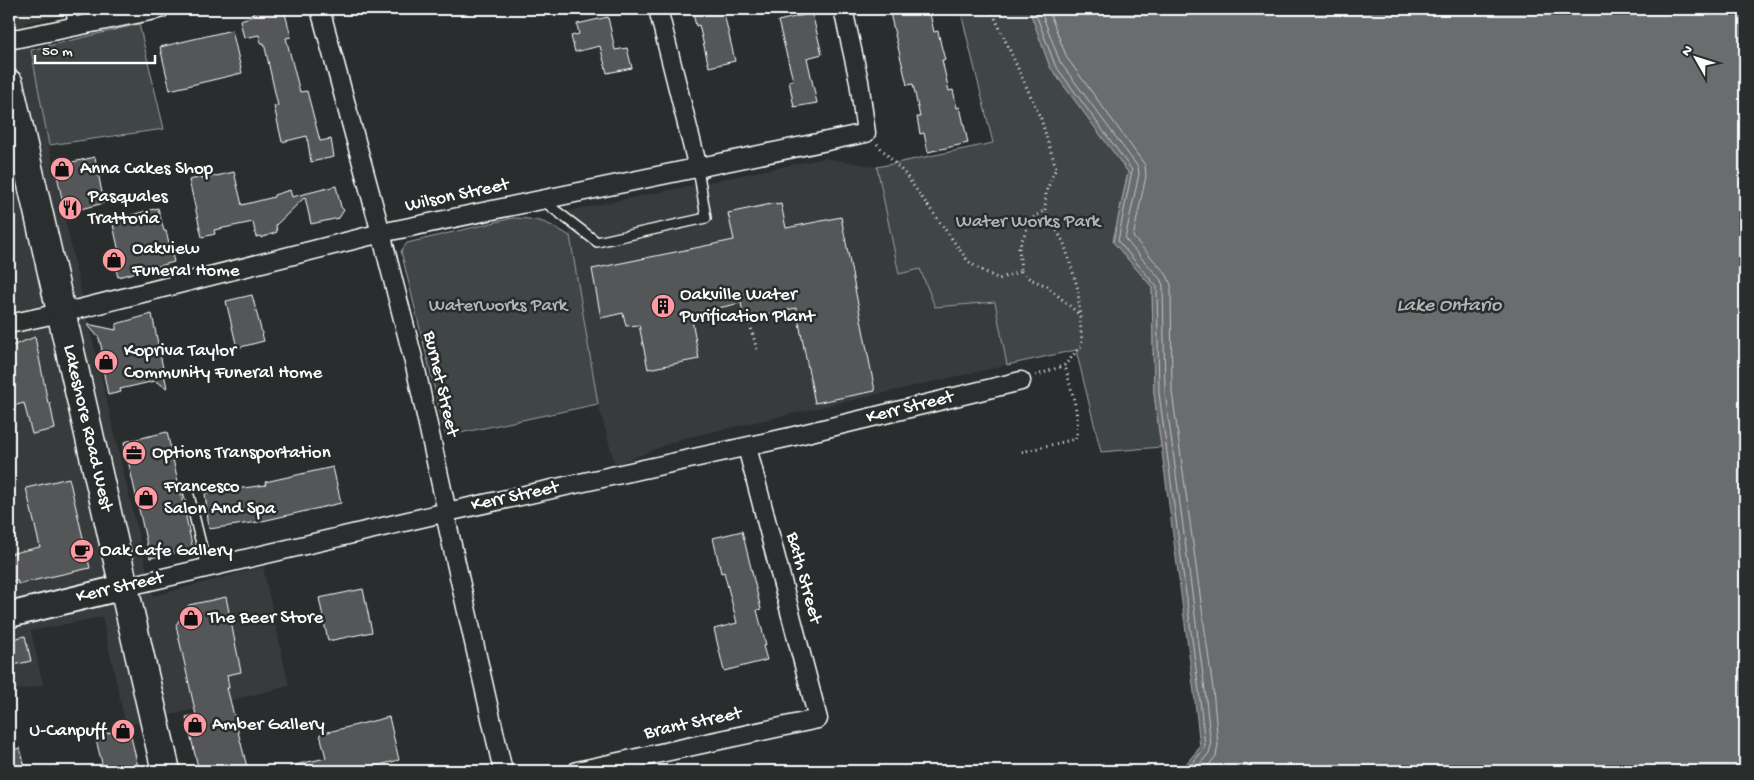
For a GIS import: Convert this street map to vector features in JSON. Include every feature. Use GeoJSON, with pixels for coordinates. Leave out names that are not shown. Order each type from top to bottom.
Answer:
{"type":"FeatureCollection","features":[{"type":"Feature","properties":{"kind":"main road","name":"Lakeshore Road West"},"geometry":{"type":"LineString","coordinates":[[9,84],[166,771]]}},
{"type":"Feature","properties":{"kind":"main road","name":"Kerr Street"},"geometry":{"type":"LineString","coordinates":[[9,615],[124,587]]}},
{"type":"Feature","properties":{"kind":"street"},"geometry":{"type":"LineString","coordinates":[[9,40],[160,9]]}},
{"type":"Feature","properties":{"kind":"street","name":"Burnet Street"},"geometry":{"type":"LineString","coordinates":[[320,9],[416,370],[447,512],[447,523],[503,771]]}},
{"type":"Feature","properties":{"kind":"street"},"geometry":{"type":"LineString","coordinates":[[658,9],[698,168]]}},
{"type":"Feature","properties":{"kind":"street"},"geometry":{"type":"LineString","coordinates":[[844,9],[859,81],[866,133]]}},
{"type":"Feature","properties":{"kind":"street","name":"Wilson Street"},"geometry":{"type":"LineString","coordinates":[[9,324],[381,233],[866,133]]}},
{"type":"Feature","properties":{"kind":"street","name":"Kerr Street"},"geometry":{"type":"LineString","coordinates":[[124,587],[447,512],[747,447],[1021,381]]}},
{"type":"Feature","properties":{"kind":"street","name":"Bath Street"},"geometry":{"type":"LineString","coordinates":[[747,447],[818,719]]}},
{"type":"Feature","properties":{"kind":"street","name":"Brant Street"},"geometry":{"type":"LineString","coordinates":[[577,771],[818,719]]}},
{"type":"Feature","properties":{"kind":"lane"},"geometry":{"type":"LineString","coordinates":[[70,9],[74,26]]}},
{"type":"Feature","properties":{"kind":"lane"},"geometry":{"type":"LineString","coordinates":[[542,200],[597,242],[706,218],[698,168]]}},
{"type":"Feature","properties":{"kind":"lane"},"geometry":{"type":"LineString","coordinates":[[188,491],[207,568]]}},
{"type":"Feature","properties":{"kind":"path"},"geometry":{"type":"LineString","coordinates":[[991,9],[1041,119],[1056,168],[1046,192],[1045,210],[1064,243],[1078,288],[1082,344],[1065,365],[1021,381]]}},
{"type":"Feature","properties":{"kind":"path"},"geometry":{"type":"LineString","coordinates":[[866,133],[905,174],[968,262],[999,279],[1021,271]]}},
{"type":"Feature","properties":{"kind":"path"},"geometry":{"type":"LineString","coordinates":[[1045,210],[1030,220],[1019,248],[1021,271],[1030,279],[1047,286],[1080,315]]}},
{"type":"Feature","properties":{"kind":"path"},"geometry":{"type":"LineString","coordinates":[[750,324],[757,350]]}},
{"type":"Feature","properties":{"kind":"path"},"geometry":{"type":"LineString","coordinates":[[1022,452],[1074,439],[1077,434],[1077,421],[1065,365]]}},
{"type":"Feature","properties":{"kind":"shaded area"},"geometry":{"type":"Polygon","coordinates":[[[9,9],[88,9],[25,23],[80,288],[153,596],[263,567],[289,686],[126,726],[102,617],[31,631],[43,685],[9,692],[9,9]]]}},
{"type":"Feature","properties":{"kind":"shaded area"},"geometry":{"type":"Polygon","coordinates":[[[825,158],[877,167],[899,273],[920,269],[935,307],[995,302],[1007,365],[681,439],[615,465],[598,404],[570,236],[568,211],[825,158]]]}},
{"type":"Feature","properties":{"kind":"green space","name":"Water Works Park"},"geometry":{"type":"Polygon","coordinates":[[[960,9],[1029,9],[1050,67],[1128,172],[1113,242],[1152,287],[1154,393],[1161,447],[1101,452],[1076,350],[1007,365],[995,302],[935,307],[920,269],[899,274],[877,167],[993,143],[960,9]]]}},
{"type":"Feature","properties":{"kind":"green space"},"geometry":{"type":"Polygon","coordinates":[[[139,24],[164,129],[49,145],[31,50],[139,24]]]}},
{"type":"Feature","properties":{"kind":"green space","name":"Waterworks Park"},"geometry":{"type":"Polygon","coordinates":[[[513,218],[543,222],[570,236],[598,404],[446,436],[401,251],[407,243],[513,218]]]}},
{"type":"Feature","properties":{"kind":"water","name":"Lake Ontario"},"geometry":{"type":"Polygon","coordinates":[[[1029,9],[1745,9],[1745,771],[1180,771],[1200,747],[1154,393],[1152,287],[1113,242],[1128,172],[1050,67],[1029,9]]]}},
{"type":"Feature","properties":{"kind":"building"},"geometry":{"type":"Polygon","coordinates":[[[284,9],[291,37],[286,38],[300,92],[307,91],[320,141],[331,139],[334,157],[311,162],[307,136],[282,142],[274,106],[278,106],[264,43],[261,43],[259,35],[244,38],[240,20],[254,16],[253,11],[284,9]]]}},
{"type":"Feature","properties":{"kind":"building"},"geometry":{"type":"Polygon","coordinates":[[[692,9],[723,9],[735,61],[709,67],[699,25],[696,26],[692,9]]]}},
{"type":"Feature","properties":{"kind":"building"},"geometry":{"type":"Polygon","coordinates":[[[889,9],[929,9],[934,32],[938,31],[945,60],[942,60],[949,91],[953,90],[957,108],[960,107],[968,143],[928,152],[924,133],[920,134],[917,117],[920,117],[913,84],[907,85],[889,9]]]}},
{"type":"Feature","properties":{"kind":"building"},"geometry":{"type":"Polygon","coordinates":[[[812,13],[822,54],[807,58],[817,103],[794,107],[789,81],[793,80],[778,21],[812,13]]]}},
{"type":"Feature","properties":{"kind":"building"},"geometry":{"type":"Polygon","coordinates":[[[608,17],[615,50],[627,48],[632,68],[607,73],[600,46],[575,52],[571,36],[579,34],[577,24],[608,17]]]}},
{"type":"Feature","properties":{"kind":"building"},"geometry":{"type":"Polygon","coordinates":[[[232,30],[242,73],[170,90],[160,47],[232,30]]]}},
{"type":"Feature","properties":{"kind":"building"},"geometry":{"type":"Polygon","coordinates":[[[95,157],[104,203],[65,213],[55,166],[95,157]]]}},
{"type":"Feature","properties":{"kind":"building"},"geometry":{"type":"Polygon","coordinates":[[[234,172],[242,205],[274,197],[274,195],[290,190],[292,197],[336,186],[341,207],[344,210],[339,218],[311,224],[305,197],[276,225],[277,232],[261,238],[261,236],[256,237],[253,222],[214,230],[215,234],[202,237],[189,180],[234,172]]]}},
{"type":"Feature","properties":{"kind":"building","name":"Oakville Water Purification Plant"},"geometry":{"type":"Polygon","coordinates":[[[776,203],[776,205],[781,204],[786,228],[841,217],[875,391],[815,403],[796,308],[744,319],[741,303],[691,314],[699,359],[648,369],[639,325],[626,326],[623,313],[601,318],[592,269],[734,240],[728,213],[776,203]]]}},
{"type":"Feature","properties":{"kind":"building"},"geometry":{"type":"Polygon","coordinates":[[[158,208],[174,262],[118,277],[112,254],[119,252],[112,220],[158,208]]]}},
{"type":"Feature","properties":{"kind":"building"},"geometry":{"type":"Polygon","coordinates":[[[252,295],[264,341],[237,348],[226,301],[252,295]]]}},
{"type":"Feature","properties":{"kind":"building"},"geometry":{"type":"Polygon","coordinates":[[[152,314],[167,388],[155,381],[120,389],[121,392],[108,395],[99,338],[87,324],[116,330],[116,324],[152,314]]]}},
{"type":"Feature","properties":{"kind":"building"},"geometry":{"type":"Polygon","coordinates":[[[35,337],[55,429],[32,434],[24,403],[9,407],[9,347],[35,337]]]}},
{"type":"Feature","properties":{"kind":"building"},"geometry":{"type":"Polygon","coordinates":[[[167,432],[193,549],[150,558],[124,442],[167,432]]]}},
{"type":"Feature","properties":{"kind":"building"},"geometry":{"type":"Polygon","coordinates":[[[333,467],[341,503],[258,522],[209,529],[205,493],[266,485],[265,482],[333,467]]]}},
{"type":"Feature","properties":{"kind":"building"},"geometry":{"type":"Polygon","coordinates":[[[69,478],[90,568],[18,584],[17,580],[9,583],[9,554],[40,547],[26,488],[69,478]]]}},
{"type":"Feature","properties":{"kind":"building"},"geometry":{"type":"Polygon","coordinates":[[[742,531],[761,609],[757,610],[766,645],[763,646],[767,660],[724,671],[714,629],[737,623],[724,572],[721,573],[713,538],[742,531]]]}},
{"type":"Feature","properties":{"kind":"building"},"geometry":{"type":"Polygon","coordinates":[[[363,589],[372,632],[328,641],[319,598],[363,589]]]}},
{"type":"Feature","properties":{"kind":"building"},"geometry":{"type":"Polygon","coordinates":[[[226,597],[241,672],[227,675],[229,688],[227,688],[248,771],[199,771],[186,717],[196,715],[176,625],[189,605],[226,597]]]}},
{"type":"Feature","properties":{"kind":"building"},"geometry":{"type":"Polygon","coordinates":[[[25,636],[31,661],[9,666],[9,640],[25,636]]]}},
{"type":"Feature","properties":{"kind":"building"},"geometry":{"type":"Polygon","coordinates":[[[389,717],[399,760],[356,771],[290,771],[290,766],[326,758],[320,734],[389,717]]]}},
{"type":"Feature","properties":{"kind":"building"},"geometry":{"type":"Polygon","coordinates":[[[129,728],[139,771],[104,771],[95,736],[129,728]]]}},
{"type":"Feature","properties":{"kind":"building"},"geometry":{"type":"Polygon","coordinates":[[[20,748],[26,771],[9,771],[9,751],[20,748]]]}},
{"type":"Feature","properties":{"kind":"place","name":"Anna Cakes Shop"},"geometry":{"type":"Point","coordinates":[62,169]}},
{"type":"Feature","properties":{"kind":"place","name":"Pasquales Trattoria"},"geometry":{"type":"Point","coordinates":[70,208]}},
{"type":"Feature","properties":{"kind":"place","name":"Oakview Funeral Home"},"geometry":{"type":"Point","coordinates":[114,260]}},
{"type":"Feature","properties":{"kind":"place","name":"Oakville Water Purification Plant"},"geometry":{"type":"Point","coordinates":[663,306]}},
{"type":"Feature","properties":{"kind":"place","name":"Kopriva Taylor Community Funeral Home"},"geometry":{"type":"Point","coordinates":[106,362]}},
{"type":"Feature","properties":{"kind":"place","name":"Options Transportation"},"geometry":{"type":"Point","coordinates":[134,453]}},
{"type":"Feature","properties":{"kind":"place","name":"Francesco Salon And Spa"},"geometry":{"type":"Point","coordinates":[146,498]}},
{"type":"Feature","properties":{"kind":"place","name":"Oak Cafe Gallery"},"geometry":{"type":"Point","coordinates":[82,551]}},
{"type":"Feature","properties":{"kind":"place","name":"The Beer Store"},"geometry":{"type":"Point","coordinates":[191,618]}},
{"type":"Feature","properties":{"kind":"place","name":"Amber Gallery"},"geometry":{"type":"Point","coordinates":[195,725]}},
{"type":"Feature","properties":{"kind":"place","name":"U-Canpuff"},"geometry":{"type":"Point","coordinates":[123,731]}}]}
